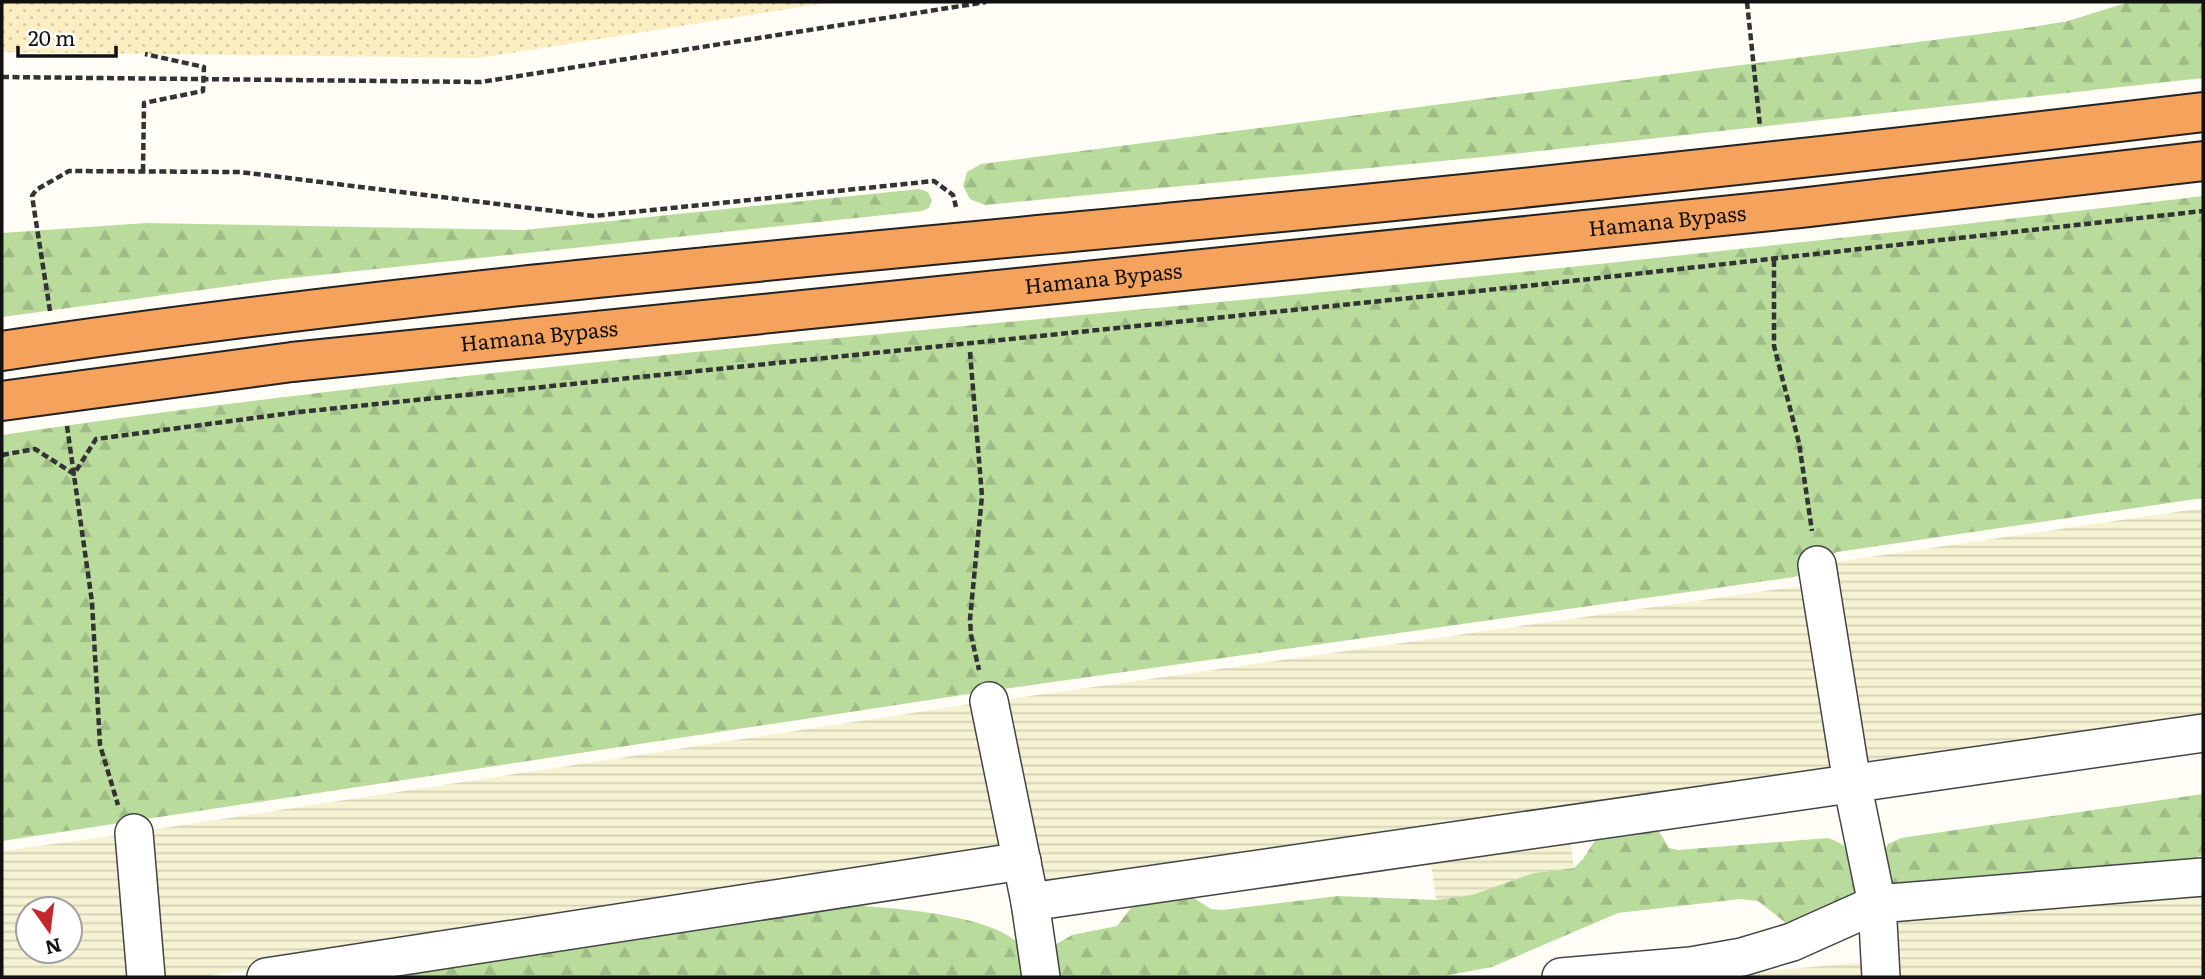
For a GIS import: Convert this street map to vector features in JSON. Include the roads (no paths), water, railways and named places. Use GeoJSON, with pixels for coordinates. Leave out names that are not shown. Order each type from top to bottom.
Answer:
{"type":"FeatureCollection","features":[{"type":"Feature","properties":{"kind":"highway"},"geometry":{"type":"LineString","coordinates":[[2,351],[300,312],[931,245],[1548,185],[2203,112]]}},
{"type":"Feature","properties":{"kind":"highway","name":"Hamana Bypass"},"geometry":{"type":"LineString","coordinates":[[2,401],[292,362],[1745,214],[2203,161]]}},
{"type":"Feature","properties":{"kind":"street"},"geometry":{"type":"LineString","coordinates":[[1817,565],[1852,783],[1877,904],[1881,977]]}},
{"type":"Feature","properties":{"kind":"street"},"geometry":{"type":"LineString","coordinates":[[989,701],[1030,902],[1041,977]]}},
{"type":"Feature","properties":{"kind":"street"},"geometry":{"type":"LineString","coordinates":[[1030,902],[2203,733]]}},
{"type":"Feature","properties":{"kind":"street"},"geometry":{"type":"LineString","coordinates":[[134,833],[146,977]]}},
{"type":"Feature","properties":{"kind":"street"},"geometry":{"type":"LineString","coordinates":[[266,977],[1022,861]]}},
{"type":"Feature","properties":{"kind":"street"},"geometry":{"type":"LineString","coordinates":[[1561,977],[1692,966],[1742,957],[1804,938],[1877,904],[2203,877]]}}]}
